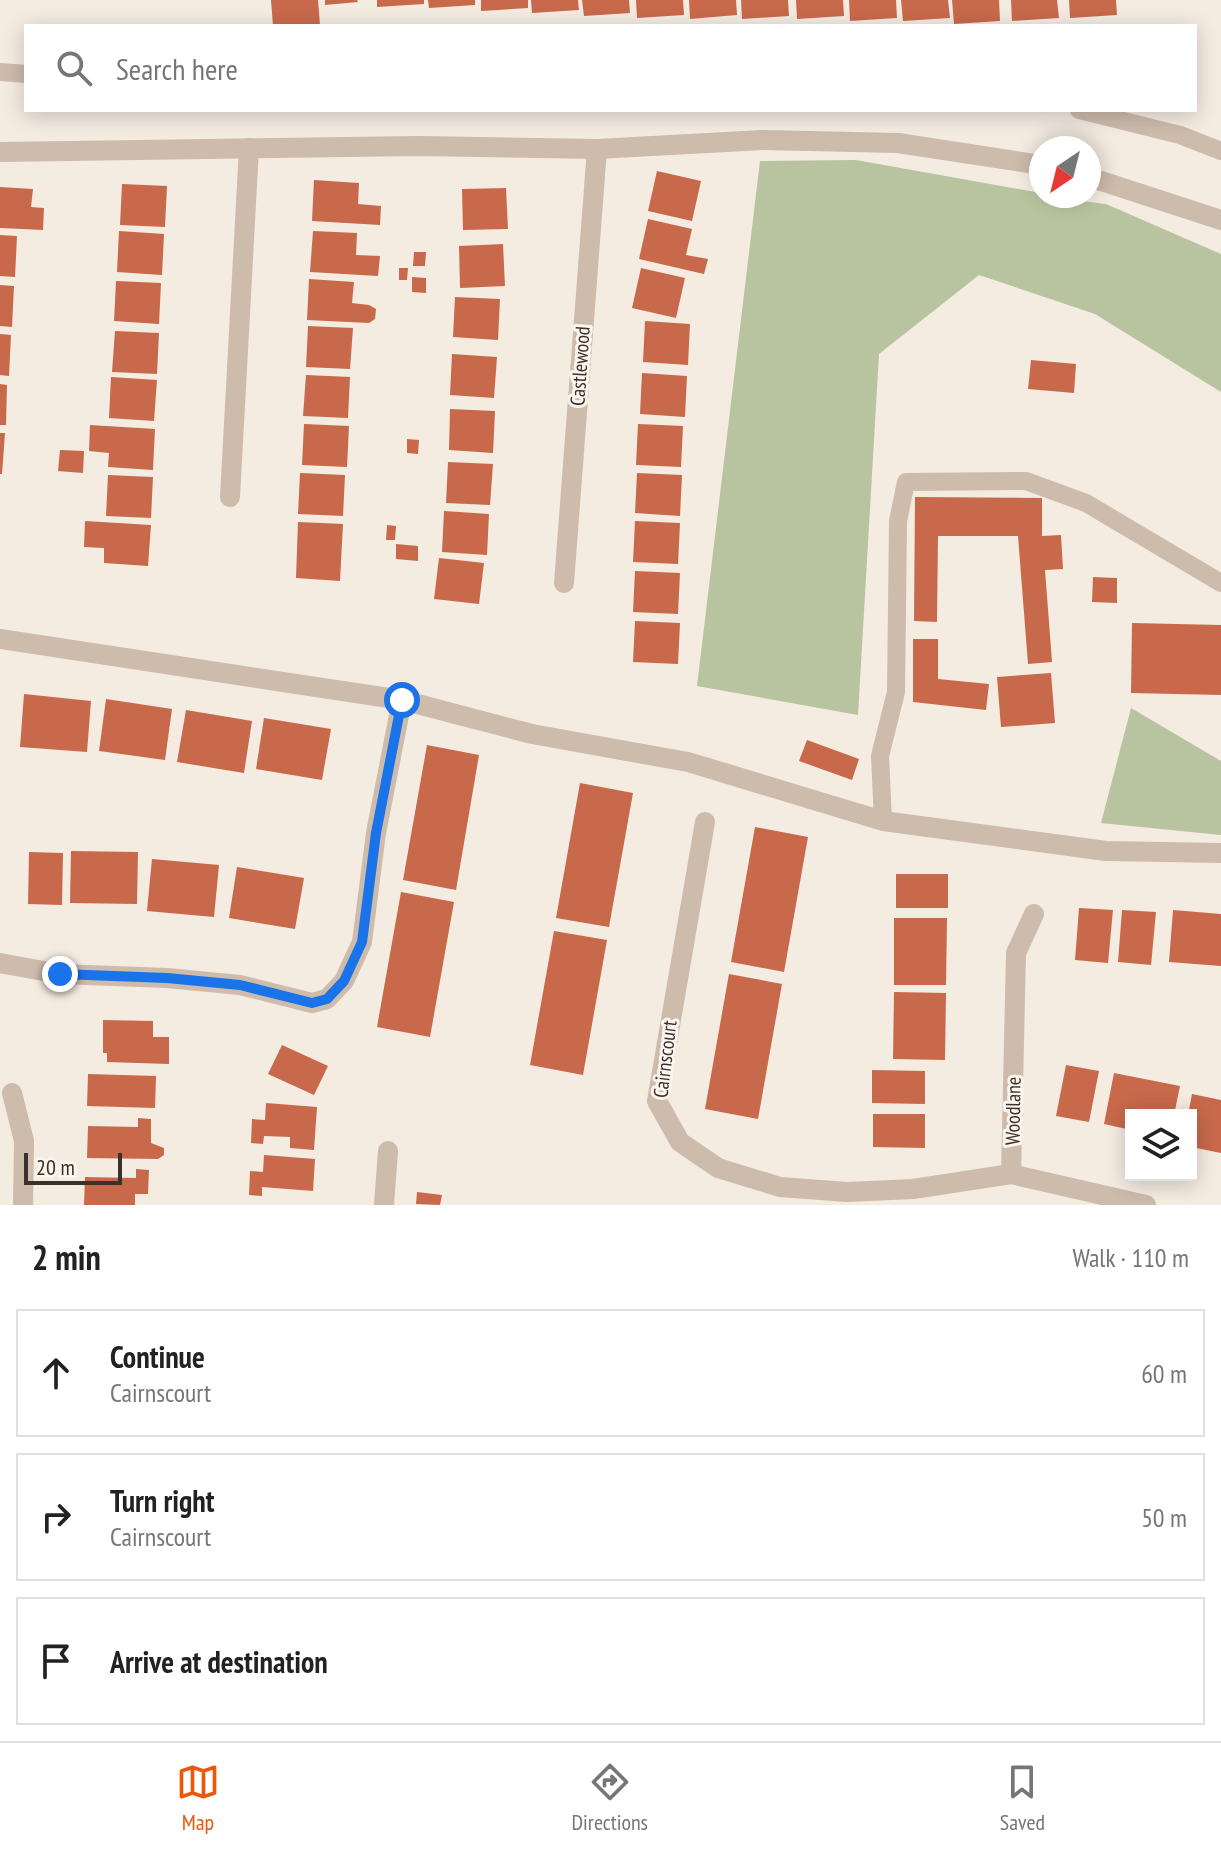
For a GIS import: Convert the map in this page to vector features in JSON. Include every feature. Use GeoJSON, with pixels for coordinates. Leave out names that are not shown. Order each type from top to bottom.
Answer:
{"type":"FeatureCollection","features":[{"type":"Feature","properties":{"kind":"street"},"geometry":{"type":"LineString","coordinates":[[0,152],[249,148],[597,149],[763,140],[898,143],[1029,163]]}},
{"type":"Feature","properties":{"kind":"street"},"geometry":{"type":"LineString","coordinates":[[230,497],[249,148]]}},
{"type":"Feature","properties":{"kind":"street","name":"Castlewood"},"geometry":{"type":"LineString","coordinates":[[564,583],[597,149]]}},
{"type":"Feature","properties":{"kind":"street"},"geometry":{"type":"LineString","coordinates":[[1101,181],[1221,220]]}},
{"type":"Feature","properties":{"kind":"street"},"geometry":{"type":"LineString","coordinates":[[0,639],[402,700],[532,734],[688,762],[883,821],[1106,851],[1221,853]]}},
{"type":"Feature","properties":{"kind":"street"},"geometry":{"type":"LineString","coordinates":[[0,963],[60,974],[167,978],[240,985],[312,1003],[327,999],[344,981],[362,942],[376,833],[402,700]]}},
{"type":"Feature","properties":{"kind":"street","name":"Cairnscourt"},"geometry":{"type":"LineString","coordinates":[[705,822],[657,1101],[680,1142],[718,1168],[780,1187],[847,1192],[913,1189],[1011,1174]]}},
{"type":"Feature","properties":{"kind":"street","name":"Woodlane"},"geometry":{"type":"LineString","coordinates":[[1034,914],[1016,953],[1011,1174],[1146,1205]]}},
{"type":"Feature","properties":{"kind":"street"},"geometry":{"type":"LineString","coordinates":[[12,1093],[24,1141],[23,1205]]}},
{"type":"Feature","properties":{"kind":"street"},"geometry":{"type":"LineString","coordinates":[[384,1205],[388,1151]]}},
{"type":"Feature","properties":{"kind":"lane"},"geometry":{"type":"LineString","coordinates":[[0,72],[24,74]]}},
{"type":"Feature","properties":{"kind":"lane"},"geometry":{"type":"LineString","coordinates":[[1087,112],[1180,135],[1221,151]]}},
{"type":"Feature","properties":{"kind":"lane"},"geometry":{"type":"LineString","coordinates":[[883,821],[880,756],[896,692],[898,521],[906,482],[1026,481],[1086,503],[1221,583]]}},
{"type":"Feature","properties":{"kind":"green space"},"geometry":{"type":"Polygon","coordinates":[[[856,160],[1029,191],[1029,208],[1101,208],[1101,203],[1106,204],[1221,254],[1221,392],[1095,314],[979,275],[879,354],[858,715],[697,686],[760,161],[856,160]]]}},
{"type":"Feature","properties":{"kind":"green space"},"geometry":{"type":"Polygon","coordinates":[[[1131,708],[1221,761],[1221,835],[1101,823],[1131,708]]]}},
{"type":"Feature","properties":{"kind":"building"},"geometry":{"type":"Polygon","coordinates":[[[271,0],[318,0],[320,24],[273,24],[271,0]]]}},
{"type":"Feature","properties":{"kind":"building"},"geometry":{"type":"Polygon","coordinates":[[[325,0],[357,0],[358,2],[325,5],[325,0]]]}},
{"type":"Feature","properties":{"kind":"building"},"geometry":{"type":"Polygon","coordinates":[[[377,0],[424,0],[424,4],[377,7],[377,0]]]}},
{"type":"Feature","properties":{"kind":"building"},"geometry":{"type":"Polygon","coordinates":[[[428,0],[475,0],[475,5],[429,8],[428,0]]]}},
{"type":"Feature","properties":{"kind":"building"},"geometry":{"type":"Polygon","coordinates":[[[481,0],[528,0],[528,8],[481,11],[481,0]]]}},
{"type":"Feature","properties":{"kind":"building"},"geometry":{"type":"Polygon","coordinates":[[[531,0],[578,0],[579,10],[532,13],[531,0]]]}},
{"type":"Feature","properties":{"kind":"building"},"geometry":{"type":"Polygon","coordinates":[[[582,0],[629,0],[630,13],[584,16],[582,0]]]}},
{"type":"Feature","properties":{"kind":"building"},"geometry":{"type":"Polygon","coordinates":[[[636,0],[683,0],[684,15],[637,18],[636,0]]]}},
{"type":"Feature","properties":{"kind":"building"},"geometry":{"type":"Polygon","coordinates":[[[689,0],[736,0],[737,15],[690,19],[689,0]]]}},
{"type":"Feature","properties":{"kind":"building"},"geometry":{"type":"Polygon","coordinates":[[[741,0],[788,0],[789,16],[742,19],[741,0]]]}},
{"type":"Feature","properties":{"kind":"building"},"geometry":{"type":"Polygon","coordinates":[[[796,0],[843,0],[844,16],[797,19],[796,0]]]}},
{"type":"Feature","properties":{"kind":"building"},"geometry":{"type":"Polygon","coordinates":[[[849,0],[896,0],[897,18],[850,21],[849,0]]]}},
{"type":"Feature","properties":{"kind":"building"},"geometry":{"type":"Polygon","coordinates":[[[901,0],[948,0],[950,18],[903,21],[901,0]]]}},
{"type":"Feature","properties":{"kind":"building"},"geometry":{"type":"Polygon","coordinates":[[[952,0],[999,0],[1000,21],[954,24],[952,0]]]}},
{"type":"Feature","properties":{"kind":"building"},"geometry":{"type":"Polygon","coordinates":[[[1011,0],[1057,0],[1059,18],[1012,21],[1011,0]]]}},
{"type":"Feature","properties":{"kind":"building"},"geometry":{"type":"Polygon","coordinates":[[[1069,0],[1116,0],[1117,15],[1070,18],[1069,0]]]}},
{"type":"Feature","properties":{"kind":"building"},"geometry":{"type":"Polygon","coordinates":[[[657,171],[701,181],[692,221],[648,211],[657,171]]]}},
{"type":"Feature","properties":{"kind":"building"},"geometry":{"type":"Polygon","coordinates":[[[314,180],[359,183],[358,204],[381,206],[380,225],[312,221],[314,180]]]}},
{"type":"Feature","properties":{"kind":"building"},"geometry":{"type":"Polygon","coordinates":[[[122,184],[167,186],[165,227],[120,225],[122,184]]]}},
{"type":"Feature","properties":{"kind":"building"},"geometry":{"type":"Polygon","coordinates":[[[0,187],[33,189],[31,207],[44,208],[43,230],[0,228],[0,187]]]}},
{"type":"Feature","properties":{"kind":"building"},"geometry":{"type":"Polygon","coordinates":[[[506,188],[508,229],[463,230],[462,189],[506,188]]]}},
{"type":"Feature","properties":{"kind":"building"},"geometry":{"type":"Polygon","coordinates":[[[648,219],[692,229],[686,255],[708,259],[704,274],[639,259],[648,219]]]}},
{"type":"Feature","properties":{"kind":"building"},"geometry":{"type":"Polygon","coordinates":[[[119,231],[164,234],[162,275],[117,272],[119,231]]]}},
{"type":"Feature","properties":{"kind":"building"},"geometry":{"type":"Polygon","coordinates":[[[313,231],[357,233],[356,255],[380,256],[378,276],[310,272],[313,231]]]}},
{"type":"Feature","properties":{"kind":"building"},"geometry":{"type":"Polygon","coordinates":[[[0,235],[17,236],[15,277],[0,276],[0,235]]]}},
{"type":"Feature","properties":{"kind":"building"},"geometry":{"type":"Polygon","coordinates":[[[503,244],[505,286],[460,288],[459,246],[503,244]]]}},
{"type":"Feature","properties":{"kind":"building"},"geometry":{"type":"Polygon","coordinates":[[[414,252],[426,252],[425,266],[413,266],[414,252]]]}},
{"type":"Feature","properties":{"kind":"building"},"geometry":{"type":"Polygon","coordinates":[[[399,268],[408,268],[407,280],[399,280],[399,268]]]}},
{"type":"Feature","properties":{"kind":"building"},"geometry":{"type":"Polygon","coordinates":[[[641,268],[685,278],[676,318],[632,308],[641,268]]]}},
{"type":"Feature","properties":{"kind":"building"},"geometry":{"type":"Polygon","coordinates":[[[412,277],[426,278],[426,293],[412,292],[412,277]]]}},
{"type":"Feature","properties":{"kind":"building"},"geometry":{"type":"Polygon","coordinates":[[[309,279],[354,282],[352,303],[376,309],[375,319],[369,323],[307,320],[309,279]]]}},
{"type":"Feature","properties":{"kind":"building"},"geometry":{"type":"Polygon","coordinates":[[[116,281],[161,283],[159,324],[114,321],[116,281]]]}},
{"type":"Feature","properties":{"kind":"building"},"geometry":{"type":"Polygon","coordinates":[[[0,285],[14,286],[12,327],[0,326],[0,285]]]}},
{"type":"Feature","properties":{"kind":"building"},"geometry":{"type":"Polygon","coordinates":[[[455,297],[500,299],[498,340],[453,337],[455,297]]]}},
{"type":"Feature","properties":{"kind":"building"},"geometry":{"type":"Polygon","coordinates":[[[645,321],[690,324],[688,365],[643,362],[645,321]]]}},
{"type":"Feature","properties":{"kind":"building"},"geometry":{"type":"Polygon","coordinates":[[[308,326],[353,328],[350,369],[306,367],[308,326]]]}},
{"type":"Feature","properties":{"kind":"building"},"geometry":{"type":"Polygon","coordinates":[[[115,331],[159,333],[157,374],[112,372],[115,331]]]}},
{"type":"Feature","properties":{"kind":"building"},"geometry":{"type":"Polygon","coordinates":[[[0,334],[11,335],[9,376],[0,375],[0,334]]]}},
{"type":"Feature","properties":{"kind":"building"},"geometry":{"type":"Polygon","coordinates":[[[452,354],[497,357],[494,398],[450,395],[452,354]]]}},
{"type":"Feature","properties":{"kind":"building"},"geometry":{"type":"Polygon","coordinates":[[[1031,360],[1076,364],[1074,393],[1028,389],[1031,360]]]}},
{"type":"Feature","properties":{"kind":"building"},"geometry":{"type":"Polygon","coordinates":[[[642,373],[687,376],[685,417],[640,414],[642,373]]]}},
{"type":"Feature","properties":{"kind":"building"},"geometry":{"type":"Polygon","coordinates":[[[306,375],[350,377],[348,418],[303,416],[306,375]]]}},
{"type":"Feature","properties":{"kind":"building"},"geometry":{"type":"Polygon","coordinates":[[[111,377],[157,380],[154,421],[109,418],[111,377]]]}},
{"type":"Feature","properties":{"kind":"building"},"geometry":{"type":"Polygon","coordinates":[[[0,384],[7,385],[6,425],[0,425],[0,384]]]}},
{"type":"Feature","properties":{"kind":"building"},"geometry":{"type":"Polygon","coordinates":[[[450,409],[495,411],[493,453],[449,450],[450,409]]]}},
{"type":"Feature","properties":{"kind":"building"},"geometry":{"type":"Polygon","coordinates":[[[304,424],[349,426],[347,467],[302,465],[304,424]]]}},
{"type":"Feature","properties":{"kind":"building"},"geometry":{"type":"Polygon","coordinates":[[[638,424],[683,426],[681,467],[636,465],[638,424]]]}},
{"type":"Feature","properties":{"kind":"building"},"geometry":{"type":"Polygon","coordinates":[[[90,425],[155,429],[153,470],[108,467],[109,453],[89,451],[90,425]]]}},
{"type":"Feature","properties":{"kind":"building"},"geometry":{"type":"Polygon","coordinates":[[[0,433],[5,433],[2,474],[0,474],[0,433]]]}},
{"type":"Feature","properties":{"kind":"building"},"geometry":{"type":"Polygon","coordinates":[[[407,439],[419,440],[418,454],[407,453],[407,439]]]}},
{"type":"Feature","properties":{"kind":"building"},"geometry":{"type":"Polygon","coordinates":[[[60,450],[84,451],[83,473],[58,471],[60,450]]]}},
{"type":"Feature","properties":{"kind":"building"},"geometry":{"type":"Polygon","coordinates":[[[448,462],[493,464],[490,505],[446,503],[448,462]]]}},
{"type":"Feature","properties":{"kind":"building"},"geometry":{"type":"Polygon","coordinates":[[[300,473],[345,475],[343,516],[298,514],[300,473]]]}},
{"type":"Feature","properties":{"kind":"building"},"geometry":{"type":"Polygon","coordinates":[[[637,473],[682,475],[680,516],[635,513],[637,473]]]}},
{"type":"Feature","properties":{"kind":"building"},"geometry":{"type":"Polygon","coordinates":[[[108,475],[153,477],[151,518],[106,516],[108,475]]]}},
{"type":"Feature","properties":{"kind":"building"},"geometry":{"type":"Polygon","coordinates":[[[915,497],[1042,498],[1042,536],[1061,535],[1063,569],[1045,570],[1052,662],[1028,664],[1018,536],[938,536],[937,622],[914,621],[915,497]]]}},
{"type":"Feature","properties":{"kind":"building"},"geometry":{"type":"Polygon","coordinates":[[[444,511],[489,514],[487,555],[442,552],[444,511]]]}},
{"type":"Feature","properties":{"kind":"building"},"geometry":{"type":"Polygon","coordinates":[[[85,521],[151,525],[148,566],[104,563],[104,548],[84,547],[85,521]]]}},
{"type":"Feature","properties":{"kind":"building"},"geometry":{"type":"Polygon","coordinates":[[[635,521],[680,523],[678,564],[633,562],[635,521]]]}},
{"type":"Feature","properties":{"kind":"building"},"geometry":{"type":"Polygon","coordinates":[[[298,522],[343,524],[340,581],[296,578],[298,522]]]}},
{"type":"Feature","properties":{"kind":"building"},"geometry":{"type":"Polygon","coordinates":[[[387,525],[396,526],[395,540],[386,540],[387,525]]]}},
{"type":"Feature","properties":{"kind":"building"},"geometry":{"type":"Polygon","coordinates":[[[396,544],[418,546],[418,561],[396,559],[396,544]]]}},
{"type":"Feature","properties":{"kind":"building"},"geometry":{"type":"Polygon","coordinates":[[[439,558],[484,563],[479,604],[434,599],[439,558]]]}},
{"type":"Feature","properties":{"kind":"building"},"geometry":{"type":"Polygon","coordinates":[[[635,571],[680,573],[678,614],[633,612],[635,571]]]}},
{"type":"Feature","properties":{"kind":"building"},"geometry":{"type":"Polygon","coordinates":[[[1093,577],[1117,578],[1117,603],[1092,602],[1093,577]]]}},
{"type":"Feature","properties":{"kind":"building"},"geometry":{"type":"Polygon","coordinates":[[[635,621],[680,623],[678,664],[633,662],[635,621]]]}},
{"type":"Feature","properties":{"kind":"building"},"geometry":{"type":"Polygon","coordinates":[[[1132,623],[1221,625],[1221,695],[1131,693],[1132,623]]]}},
{"type":"Feature","properties":{"kind":"building"},"geometry":{"type":"Polygon","coordinates":[[[913,639],[938,639],[938,679],[989,684],[986,710],[913,702],[913,639]]]}},
{"type":"Feature","properties":{"kind":"building"},"geometry":{"type":"Polygon","coordinates":[[[1051,673],[1055,723],[1001,727],[997,677],[1051,673]]]}},
{"type":"Feature","properties":{"kind":"building"},"geometry":{"type":"Polygon","coordinates":[[[24,694],[91,701],[87,752],[20,747],[24,694]]]}},
{"type":"Feature","properties":{"kind":"building"},"geometry":{"type":"Polygon","coordinates":[[[106,699],[172,709],[165,760],[99,751],[106,699]]]}},
{"type":"Feature","properties":{"kind":"building"},"geometry":{"type":"Polygon","coordinates":[[[186,710],[252,721],[244,773],[177,762],[186,710]]]}},
{"type":"Feature","properties":{"kind":"building"},"geometry":{"type":"Polygon","coordinates":[[[264,718],[331,729],[322,780],[256,769],[264,718]]]}},
{"type":"Feature","properties":{"kind":"building"},"geometry":{"type":"Polygon","coordinates":[[[807,740],[859,759],[852,780],[799,761],[807,740]]]}},
{"type":"Feature","properties":{"kind":"building"},"geometry":{"type":"Polygon","coordinates":[[[427,745],[479,755],[456,890],[403,880],[427,745]]]}},
{"type":"Feature","properties":{"kind":"building"},"geometry":{"type":"Polygon","coordinates":[[[580,783],[633,793],[609,927],[556,918],[580,783]]]}},
{"type":"Feature","properties":{"kind":"building"},"geometry":{"type":"Polygon","coordinates":[[[755,827],[808,837],[784,972],[731,962],[755,827]]]}},
{"type":"Feature","properties":{"kind":"building"},"geometry":{"type":"Polygon","coordinates":[[[71,851],[138,852],[137,904],[70,903],[71,851]]]}},
{"type":"Feature","properties":{"kind":"building"},"geometry":{"type":"Polygon","coordinates":[[[29,852],[63,853],[62,905],[28,904],[29,852]]]}},
{"type":"Feature","properties":{"kind":"building"},"geometry":{"type":"Polygon","coordinates":[[[152,859],[219,865],[214,917],[147,911],[152,859]]]}},
{"type":"Feature","properties":{"kind":"building"},"geometry":{"type":"Polygon","coordinates":[[[237,867],[304,878],[295,929],[229,918],[237,867]]]}},
{"type":"Feature","properties":{"kind":"building"},"geometry":{"type":"Polygon","coordinates":[[[896,874],[948,874],[948,908],[896,908],[896,874]]]}},
{"type":"Feature","properties":{"kind":"building"},"geometry":{"type":"Polygon","coordinates":[[[401,892],[454,902],[430,1037],[377,1027],[401,892]]]}},
{"type":"Feature","properties":{"kind":"building"},"geometry":{"type":"Polygon","coordinates":[[[1079,908],[1113,910],[1108,963],[1075,960],[1079,908]]]}},
{"type":"Feature","properties":{"kind":"building"},"geometry":{"type":"Polygon","coordinates":[[[1122,910],[1156,912],[1151,965],[1118,962],[1122,910]]]}},
{"type":"Feature","properties":{"kind":"building"},"geometry":{"type":"Polygon","coordinates":[[[1173,910],[1221,914],[1221,966],[1169,962],[1173,910]]]}},
{"type":"Feature","properties":{"kind":"building"},"geometry":{"type":"Polygon","coordinates":[[[894,918],[947,918],[946,985],[894,985],[894,918]]]}},
{"type":"Feature","properties":{"kind":"building"},"geometry":{"type":"Polygon","coordinates":[[[554,931],[607,940],[583,1075],[530,1065],[554,931]]]}},
{"type":"Feature","properties":{"kind":"building"},"geometry":{"type":"Polygon","coordinates":[[[729,974],[782,984],[758,1119],[705,1109],[729,974]]]}},
{"type":"Feature","properties":{"kind":"building"},"geometry":{"type":"Polygon","coordinates":[[[894,992],[946,993],[945,1060],[893,1059],[894,992]]]}},
{"type":"Feature","properties":{"kind":"building"},"geometry":{"type":"Polygon","coordinates":[[[103,1020],[153,1021],[153,1037],[169,1037],[169,1064],[107,1062],[107,1053],[103,1053],[103,1020]]]}},
{"type":"Feature","properties":{"kind":"building"},"geometry":{"type":"Polygon","coordinates":[[[282,1045],[328,1066],[314,1095],[268,1074],[282,1045]]]}},
{"type":"Feature","properties":{"kind":"building"},"geometry":{"type":"Polygon","coordinates":[[[1066,1065],[1099,1071],[1089,1122],[1056,1116],[1066,1065]]]}},
{"type":"Feature","properties":{"kind":"building"},"geometry":{"type":"Polygon","coordinates":[[[872,1070],[925,1071],[925,1104],[872,1103],[872,1070]]]}},
{"type":"Feature","properties":{"kind":"building"},"geometry":{"type":"Polygon","coordinates":[[[1114,1073],[1180,1086],[1175,1109],[1125,1109],[1125,1129],[1104,1124],[1114,1073]]]}},
{"type":"Feature","properties":{"kind":"building"},"geometry":{"type":"Polygon","coordinates":[[[88,1074],[156,1076],[155,1108],[87,1106],[88,1074]]]}},
{"type":"Feature","properties":{"kind":"building"},"geometry":{"type":"Polygon","coordinates":[[[1192,1094],[1221,1100],[1221,1153],[1197,1148],[1197,1109],[1189,1109],[1192,1094]]]}},
{"type":"Feature","properties":{"kind":"building"},"geometry":{"type":"Polygon","coordinates":[[[266,1103],[317,1107],[314,1150],[290,1148],[290,1137],[264,1136],[263,1144],[251,1143],[252,1119],[265,1120],[266,1103]]]}},
{"type":"Feature","properties":{"kind":"building"},"geometry":{"type":"Polygon","coordinates":[[[873,1114],[925,1114],[925,1148],[873,1147],[873,1114]]]}},
{"type":"Feature","properties":{"kind":"building"},"geometry":{"type":"Polygon","coordinates":[[[138,1118],[151,1119],[151,1143],[164,1148],[164,1155],[158,1159],[87,1158],[88,1126],[138,1127],[138,1118]]]}},
{"type":"Feature","properties":{"kind":"building"},"geometry":{"type":"Polygon","coordinates":[[[264,1155],[315,1159],[313,1191],[262,1187],[262,1196],[249,1195],[250,1171],[263,1172],[264,1155]]]}},
{"type":"Feature","properties":{"kind":"building"},"geometry":{"type":"Polygon","coordinates":[[[136,1169],[149,1170],[148,1194],[135,1194],[135,1205],[84,1205],[85,1177],[136,1178],[136,1169]]]}},
{"type":"Feature","properties":{"kind":"building"},"geometry":{"type":"Polygon","coordinates":[[[417,1192],[442,1195],[440,1205],[416,1204],[417,1192]]]}},
{"type":"Feature","properties":{"kind":"route"},"geometry":{"type":"LineString","coordinates":[[60,974],[167,978],[240,985],[312,1003],[327,999],[344,981],[362,942],[376,833],[402,700]]}}]}
